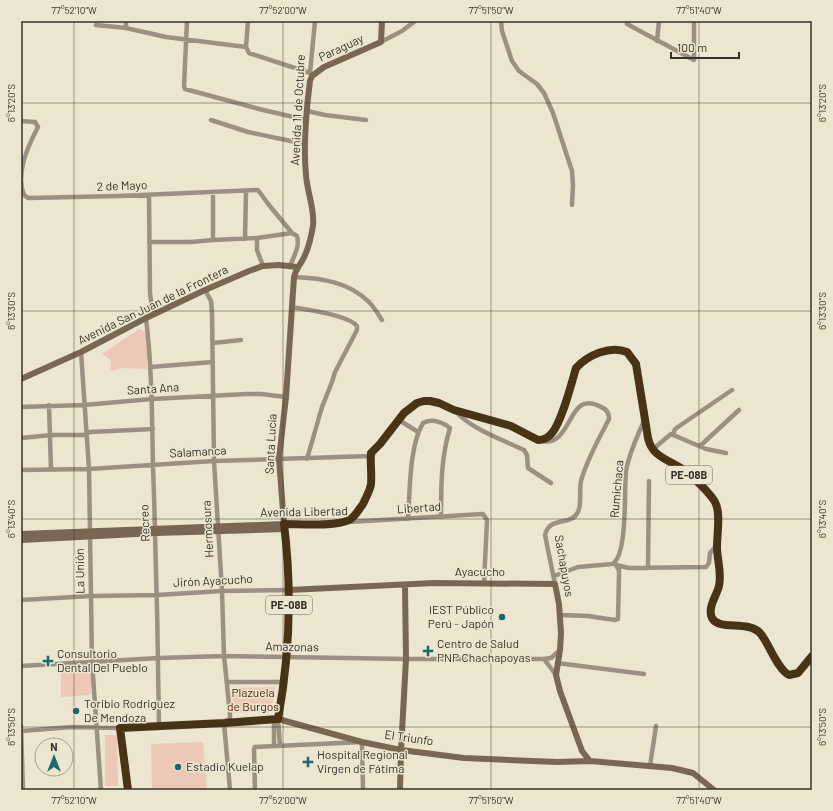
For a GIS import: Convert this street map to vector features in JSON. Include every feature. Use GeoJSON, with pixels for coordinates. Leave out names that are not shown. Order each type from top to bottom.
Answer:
{"type":"FeatureCollection","features":[{"type":"Feature","properties":{"kind":"highway"},"geometry":{"type":"LineString","coordinates":[[342,522],[353,516],[366,499],[370,489],[373,453],[404,413],[411,407],[424,401],[430,401],[454,410],[512,426],[538,440],[547,438],[552,434],[558,423],[576,368],[590,357],[614,348],[627,352],[636,364],[649,444],[652,450]]}},
{"type":"Feature","properties":{"kind":"highway","name":"PE-08B"},"geometry":{"type":"LineString","coordinates":[[652,450],[662,458],[686,471],[716,503],[717,545],[720,578],[719,587],[712,605],[712,618],[716,622],[754,628],[759,632],[781,669],[789,675],[798,673],[812,656]]}},
{"type":"Feature","properties":{"kind":"highway"},"geometry":{"type":"LineString","coordinates":[[354,522],[363,510],[375,487],[373,453]]}},
{"type":"Feature","properties":{"kind":"highway","name":"Avenida Libertad"},"geometry":{"type":"LineString","coordinates":[[284,526],[342,522]]}},
{"type":"Feature","properties":{"kind":"highway","name":"Avenida Libertad"},"geometry":{"type":"LineString","coordinates":[[284,526],[336,528],[343,527],[354,522]]}},
{"type":"Feature","properties":{"kind":"highway","name":"Santa Lucía"},"geometry":{"type":"LineString","coordinates":[[278,719],[285,682],[287,657],[289,590],[284,526]]}},
{"type":"Feature","properties":{"kind":"highway","name":"El Triunfo"},"geometry":{"type":"LineString","coordinates":[[120,728],[159,727],[278,719]]}},
{"type":"Feature","properties":{"kind":"highway"},"geometry":{"type":"LineString","coordinates":[[120,728],[128,790]]}},
{"type":"Feature","properties":{"kind":"main road"},"geometry":{"type":"LineString","coordinates":[[381,42],[382,21]]}},
{"type":"Feature","properties":{"kind":"main road","name":"Paraguay"},"geometry":{"type":"LineString","coordinates":[[311,74],[381,42]]}},
{"type":"Feature","properties":{"kind":"main road","name":"Avenida 11 de Octubre"},"geometry":{"type":"LineString","coordinates":[[297,267],[303,261],[313,225],[313,213],[307,190],[305,144],[311,74]]}},
{"type":"Feature","properties":{"kind":"main road","name":"Avenida San Juan de la Frontera"},"geometry":{"type":"LineString","coordinates":[[21,379],[82,352],[146,318],[205,290],[263,266],[297,267]]}},
{"type":"Feature","properties":{"kind":"main road","name":"Santa Lucía"},"geometry":{"type":"LineString","coordinates":[[284,526],[280,459],[286,397],[291,307],[294,277],[297,267]]}},
{"type":"Feature","properties":{"kind":"main road","name":"Avenida Libertad"},"geometry":{"type":"LineString","coordinates":[[21,540],[156,530],[284,526]]}},
{"type":"Feature","properties":{"kind":"main road","name":"Avenida Libertad"},"geometry":{"type":"LineString","coordinates":[[21,534],[89,534]]}},
{"type":"Feature","properties":{"kind":"main road","name":"Ayacucho"},"geometry":{"type":"LineString","coordinates":[[405,585],[484,582],[555,584]]}},
{"type":"Feature","properties":{"kind":"main road","name":"Sachapuyos"},"geometry":{"type":"LineString","coordinates":[[555,584],[560,615],[560,650],[556,675],[560,691],[582,751],[590,761]]}},
{"type":"Feature","properties":{"kind":"main road"},"geometry":{"type":"LineString","coordinates":[[400,790],[406,659],[405,585]]}},
{"type":"Feature","properties":{"kind":"main road","name":"Jirón Ayacucho"},"geometry":{"type":"LineString","coordinates":[[289,590],[405,585]]}},
{"type":"Feature","properties":{"kind":"main road","name":"El Triunfo"},"geometry":{"type":"LineString","coordinates":[[278,719],[362,742],[401,750],[471,758],[558,762],[590,761],[650,766],[686,771],[693,773],[714,790]]}},
{"type":"Feature","properties":{"kind":"street"},"geometry":{"type":"LineString","coordinates":[[126,21],[126,28]]}},
{"type":"Feature","properties":{"kind":"street"},"geometry":{"type":"LineString","coordinates":[[187,21],[185,89],[307,120]]}},
{"type":"Feature","properties":{"kind":"street"},"geometry":{"type":"LineString","coordinates":[[248,21],[246,47],[249,54],[311,74]]}},
{"type":"Feature","properties":{"kind":"street","name":"Avenida 11 de Octubre"},"geometry":{"type":"LineString","coordinates":[[311,74],[315,21]]}},
{"type":"Feature","properties":{"kind":"street"},"geometry":{"type":"LineString","coordinates":[[501,21],[502,31],[512,61],[519,71],[537,84],[544,93],[553,113],[572,171],[572,205]]}},
{"type":"Feature","properties":{"kind":"street"},"geometry":{"type":"LineString","coordinates":[[657,41],[659,21]]}},
{"type":"Feature","properties":{"kind":"street"},"geometry":{"type":"LineString","coordinates":[[628,22],[657,41],[694,60],[694,21]]}},
{"type":"Feature","properties":{"kind":"street"},"geometry":{"type":"LineString","coordinates":[[381,42],[415,22]]}},
{"type":"Feature","properties":{"kind":"street"},"geometry":{"type":"LineString","coordinates":[[96,25],[126,28],[166,37],[246,47]]}},
{"type":"Feature","properties":{"kind":"street"},"geometry":{"type":"LineString","coordinates":[[307,111],[324,115],[366,120]]}},
{"type":"Feature","properties":{"kind":"street"},"geometry":{"type":"LineString","coordinates":[[211,120],[248,132],[305,144]]}},
{"type":"Feature","properties":{"kind":"street","name":"2 de Mayo"},"geometry":{"type":"LineString","coordinates":[[21,121],[35,122],[38,127],[24,155],[21,187],[24,195],[28,198],[213,193],[258,190],[268,205],[292,233]]}},
{"type":"Feature","properties":{"kind":"street"},"geometry":{"type":"LineString","coordinates":[[245,239],[246,191]]}},
{"type":"Feature","properties":{"kind":"street"},"geometry":{"type":"LineString","coordinates":[[213,193],[213,240]]}},
{"type":"Feature","properties":{"kind":"street"},"geometry":{"type":"LineString","coordinates":[[149,195],[150,293],[153,315]]}},
{"type":"Feature","properties":{"kind":"street"},"geometry":{"type":"LineString","coordinates":[[149,242],[191,242],[245,239],[292,233],[297,236],[298,244],[290,266]]}},
{"type":"Feature","properties":{"kind":"street"},"geometry":{"type":"LineString","coordinates":[[257,238],[257,250],[263,266]]}},
{"type":"Feature","properties":{"kind":"street"},"geometry":{"type":"LineString","coordinates":[[294,277],[318,278],[335,282],[358,292],[370,303],[382,320]]}},
{"type":"Feature","properties":{"kind":"street","name":"Hermosura"},"geometry":{"type":"LineString","coordinates":[[205,290],[211,301],[213,343],[214,461],[222,591],[224,656],[230,714],[230,718],[224,723],[230,790]]}},
{"type":"Feature","properties":{"kind":"street"},"geometry":{"type":"LineString","coordinates":[[291,307],[332,315],[355,323],[357,326],[352,342],[335,372],[322,407],[307,459]]}},
{"type":"Feature","properties":{"kind":"street","name":"Recreo"},"geometry":{"type":"LineString","coordinates":[[146,318],[153,429],[159,727]]}},
{"type":"Feature","properties":{"kind":"street"},"geometry":{"type":"LineString","coordinates":[[213,343],[241,340]]}},
{"type":"Feature","properties":{"kind":"street","name":"La Unión"},"geometry":{"type":"LineString","coordinates":[[82,352],[88,469],[92,662],[101,790]]}},
{"type":"Feature","properties":{"kind":"street"},"geometry":{"type":"LineString","coordinates":[[150,367],[213,362]]}},
{"type":"Feature","properties":{"kind":"street"},"geometry":{"type":"LineString","coordinates":[[673,435],[675,429],[732,390]]}},
{"type":"Feature","properties":{"kind":"street","name":"Santa Ana"},"geometry":{"type":"LineString","coordinates":[[21,407],[84,405],[152,399],[261,394],[286,397]]}},
{"type":"Feature","properties":{"kind":"street","name":"Sachapuyos"},"geometry":{"type":"LineString","coordinates":[[538,440],[550,442],[555,440],[561,435],[576,409],[581,405],[588,403],[595,404],[603,408],[608,413],[609,419],[590,458],[581,481],[580,506],[578,512],[574,518],[552,524],[546,530],[545,535],[555,584]]}},
{"type":"Feature","properties":{"kind":"street"},"geometry":{"type":"LineString","coordinates":[[49,405],[51,470]]}},
{"type":"Feature","properties":{"kind":"street"},"geometry":{"type":"LineString","coordinates":[[454,410],[461,418],[472,425],[524,450],[527,455],[526,465],[528,468],[551,483]]}},
{"type":"Feature","properties":{"kind":"street"},"geometry":{"type":"LineString","coordinates":[[700,446],[739,410]]}},
{"type":"Feature","properties":{"kind":"street"},"geometry":{"type":"LineString","coordinates":[[399,420],[418,432]]}},
{"type":"Feature","properties":{"kind":"street"},"geometry":{"type":"LineString","coordinates":[[408,519],[411,469],[418,432],[423,422],[429,420],[440,422],[450,428],[445,445],[442,473],[441,517]]}},
{"type":"Feature","properties":{"kind":"street","name":"Rumichaca"},"geometry":{"type":"LineString","coordinates":[[615,563],[623,537],[626,472],[637,437],[645,420]]}},
{"type":"Feature","properties":{"kind":"street"},"geometry":{"type":"LineString","coordinates":[[21,438],[86,435],[90,432],[153,429]]}},
{"type":"Feature","properties":{"kind":"street"},"geometry":{"type":"LineString","coordinates":[[652,450],[668,436],[673,435],[706,449],[726,454]]}},
{"type":"Feature","properties":{"kind":"street","name":"Salamanca"},"geometry":{"type":"LineString","coordinates":[[21,470],[88,469],[214,461],[307,459],[373,453]]}},
{"type":"Feature","properties":{"kind":"street"},"geometry":{"type":"LineString","coordinates":[[648,568],[649,481]]}},
{"type":"Feature","properties":{"kind":"street","name":"Libertad"},"geometry":{"type":"LineString","coordinates":[[354,522],[483,514],[487,520],[484,582]]}},
{"type":"Feature","properties":{"kind":"street","name":"Avenida Libertad"},"geometry":{"type":"LineString","coordinates":[[342,522],[354,522]]}},
{"type":"Feature","properties":{"kind":"street"},"geometry":{"type":"LineString","coordinates":[[554,576],[578,567],[615,563],[629,568],[706,567],[709,564],[710,553],[717,545]]}},
{"type":"Feature","properties":{"kind":"street"},"geometry":{"type":"LineString","coordinates":[[560,615],[588,616],[615,620],[618,619],[619,575],[615,563]]}},
{"type":"Feature","properties":{"kind":"street","name":"Jirón Ayacucho"},"geometry":{"type":"LineString","coordinates":[[21,600],[222,591],[289,590]]}},
{"type":"Feature","properties":{"kind":"street","name":"Amazonas"},"geometry":{"type":"LineString","coordinates":[[21,666],[158,658],[224,656],[406,659],[544,659],[551,658],[560,650]]}},
{"type":"Feature","properties":{"kind":"street"},"geometry":{"type":"LineString","coordinates":[[544,659],[556,675]]}},
{"type":"Feature","properties":{"kind":"street"},"geometry":{"type":"LineString","coordinates":[[557,663],[644,674]]}},
{"type":"Feature","properties":{"kind":"street"},"geometry":{"type":"LineString","coordinates":[[227,682],[285,682]]}},
{"type":"Feature","properties":{"kind":"street","name":"Santa Lucía"},"geometry":{"type":"LineString","coordinates":[[277,746],[274,724],[278,719]]}},
{"type":"Feature","properties":{"kind":"street"},"geometry":{"type":"LineString","coordinates":[[21,726],[23,790]]}},
{"type":"Feature","properties":{"kind":"street"},"geometry":{"type":"LineString","coordinates":[[650,766],[656,726]]}},
{"type":"Feature","properties":{"kind":"street","name":"El Triunfo"},"geometry":{"type":"LineString","coordinates":[[21,732],[72,727],[120,728]]}},
{"type":"Feature","properties":{"kind":"street"},"geometry":{"type":"LineString","coordinates":[[255,790],[255,747],[362,742],[363,790]]}},
{"type":"Feature","properties":{"kind":"green space"},"geometry":{"type":"Polygon","coordinates":[[[139,329],[148,334],[147,369],[123,368],[110,371],[111,360],[102,354],[139,329]]]}},
{"type":"Feature","properties":{"kind":"green space"},"geometry":{"type":"Polygon","coordinates":[[[91,664],[91,695],[61,697],[61,665],[91,664]]]}},
{"type":"Feature","properties":{"kind":"green space","name":"Plazuela de Burgos"},"geometry":{"type":"Polygon","coordinates":[[[233,688],[275,688],[271,711],[233,713],[233,688]]]}},
{"type":"Feature","properties":{"kind":"green space"},"geometry":{"type":"Polygon","coordinates":[[[105,735],[117,735],[118,786],[105,786],[105,735]]]}},
{"type":"Feature","properties":{"kind":"green space","name":"Estadio Kuelap"},"geometry":{"type":"Polygon","coordinates":[[[203,742],[207,790],[152,790],[151,744],[203,742]]]}},
{"type":"Feature","properties":{"kind":"place","name":"IEST Público Perú - Japón"},"geometry":{"type":"Point","coordinates":[502,617]}},
{"type":"Feature","properties":{"kind":"place","name":"Centro de Salud PNP Chachapoyas"},"geometry":{"type":"Point","coordinates":[428,651]}},
{"type":"Feature","properties":{"kind":"place","name":"Consultorio Dental Del Pueblo"},"geometry":{"type":"Point","coordinates":[48,661]}},
{"type":"Feature","properties":{"kind":"place","name":"Toribio Rodriguez De Mendoza"},"geometry":{"type":"Point","coordinates":[76,711]}},
{"type":"Feature","properties":{"kind":"place","name":"Hospital Regional Virgen de Fátima"},"geometry":{"type":"Point","coordinates":[308,762]}},
{"type":"Feature","properties":{"kind":"place","name":"Estadio Kuelap"},"geometry":{"type":"Point","coordinates":[178,767]}}]}
